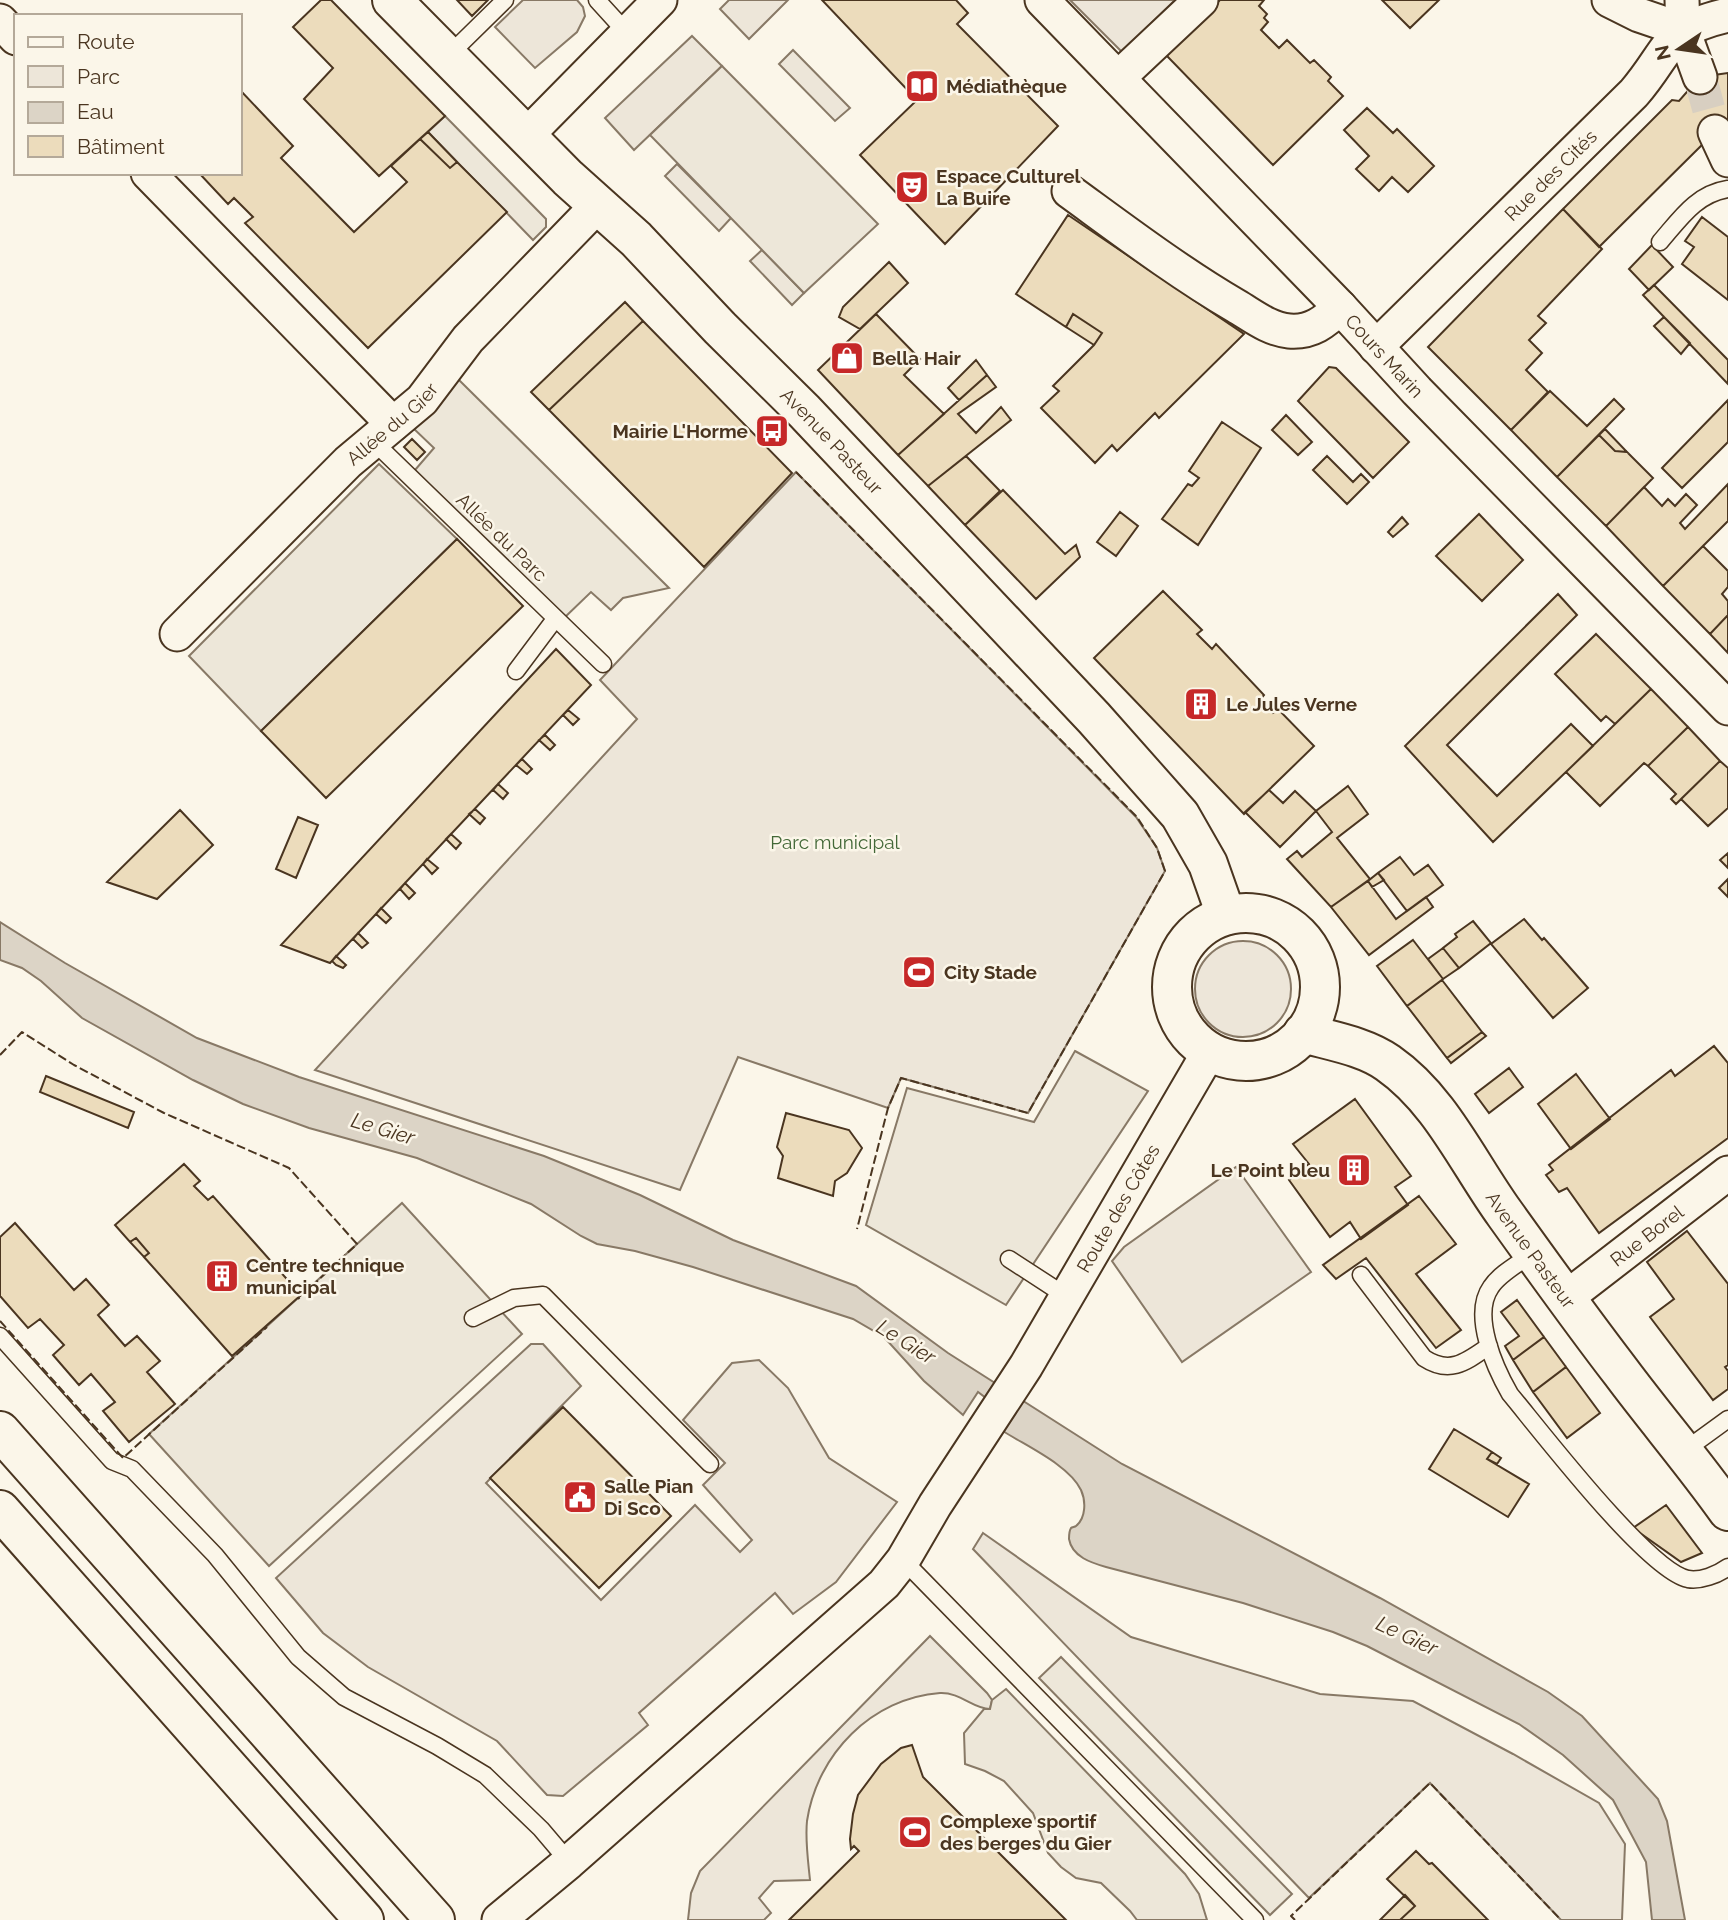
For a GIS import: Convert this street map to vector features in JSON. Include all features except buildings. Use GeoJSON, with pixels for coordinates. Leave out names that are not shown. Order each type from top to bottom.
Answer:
{"type":"FeatureCollection","features":[{"type":"Feature","properties":{"kind":"main road","name":"Avenue Pasteur"},"geometry":{"type":"LineString","coordinates":[[392,0],[597,206],[636,239],[804,411],[1094,718],[1180,815],[1208,864],[1226,915]]}},
{"type":"Feature","properties":{"kind":"main road"},"geometry":{"type":"LineString","coordinates":[[1252,912],[1275,918],[1294,930],[1309,947],[1318,969],[1320,991],[1315,1013],[1303,1033],[1286,1049],[1265,1058],[1243,1061],[1209,1052],[1198,1044],[1185,1028],[1175,1006],[1172,982],[1177,959],[1189,938],[1208,923],[1226,915],[1252,912]]}},
{"type":"Feature","properties":{"kind":"main road","name":"Avenue Pasteur"},"geometry":{"type":"LineString","coordinates":[[1303,1033],[1369,1053],[1389,1063],[1417,1090],[1441,1117],[1498,1204],[1622,1374],[1728,1511]]}},
{"type":"Feature","properties":{"kind":"main road"},"geometry":{"type":"LineString","coordinates":[[0,1431],[435,1920]]}},
{"type":"Feature","properties":{"kind":"main road"},"geometry":{"type":"LineString","coordinates":[[0,1510],[364,1920]]}},
{"type":"Feature","properties":{"kind":"street"},"geometry":{"type":"LineString","coordinates":[[527,135],[660,0]]}},
{"type":"Feature","properties":{"kind":"street","name":"Cours Marin"},"geometry":{"type":"LineString","coordinates":[[1042,0],[1728,708]]}},
{"type":"Feature","properties":{"kind":"street"},"geometry":{"type":"LineString","coordinates":[[1118,78],[1201,0]]}},
{"type":"Feature","properties":{"kind":"street"},"geometry":{"type":"LineString","coordinates":[[1609,0],[1639,15],[1728,15]]}},
{"type":"Feature","properties":{"kind":"street"},"geometry":{"type":"LineString","coordinates":[[1683,15],[1700,77]]}},
{"type":"Feature","properties":{"kind":"street","name":"Rue des Cités"},"geometry":{"type":"LineString","coordinates":[[1376,347],[1634,93],[1650,75],[1683,15]]}},
{"type":"Feature","properties":{"kind":"street"},"geometry":{"type":"LineString","coordinates":[[0,22],[14,36]]}},
{"type":"Feature","properties":{"kind":"street"},"geometry":{"type":"LineString","coordinates":[[150,175],[382,432]]}},
{"type":"Feature","properties":{"kind":"street"},"geometry":{"type":"LineString","coordinates":[[1069,191],[1197,283],[1273,328],[1309,330],[1323,324],[1340,307]]}},
{"type":"Feature","properties":{"kind":"street","name":"Allée du Gier"},"geometry":{"type":"LineString","coordinates":[[177,634],[382,432],[422,400],[468,339],[597,206]]}},
{"type":"Feature","properties":{"kind":"street","name":"Route des Côtes"},"geometry":{"type":"LineString","coordinates":[[504,1915],[569,1862],[884,1584],[903,1560],[970,1450],[1026,1366],[1209,1052]]}},
{"type":"Feature","properties":{"kind":"street","name":"Rue Borel"},"geometry":{"type":"LineString","coordinates":[[1566,1298],[1728,1173]]}},
{"type":"Feature","properties":{"kind":"lane"},"geometry":{"type":"LineString","coordinates":[[448,56],[505,0]]}},
{"type":"Feature","properties":{"kind":"lane"},"geometry":{"type":"LineString","coordinates":[[597,0],[627,33]]}},
{"type":"Feature","properties":{"kind":"lane"},"geometry":{"type":"LineString","coordinates":[[1660,242],[1694,203],[1715,191],[1728,189]]}},
{"type":"Feature","properties":{"kind":"lane","name":"Allée du Parc"},"geometry":{"type":"LineString","coordinates":[[382,432],[555,619],[603,664]]}},
{"type":"Feature","properties":{"kind":"lane"},"geometry":{"type":"LineString","coordinates":[[516,671],[555,619]]}},
{"type":"Feature","properties":{"kind":"lane"},"geometry":{"type":"LineString","coordinates":[[1533,1253],[1492,1284],[1486,1295],[1483,1314],[1489,1346],[1497,1372],[1510,1394],[1627,1532],[1670,1570],[1687,1579],[1703,1578],[1728,1567]]}},
{"type":"Feature","properties":{"kind":"lane"},"geometry":{"type":"LineString","coordinates":[[1009,1259],[1066,1296]]}},
{"type":"Feature","properties":{"kind":"lane"},"geometry":{"type":"LineString","coordinates":[[1361,1275],[1424,1358],[1435,1366],[1447,1367],[1463,1363],[1489,1346]]}},
{"type":"Feature","properties":{"kind":"lane"},"geometry":{"type":"LineString","coordinates":[[472,1318],[514,1298],[542,1296],[710,1465]]}},
{"type":"Feature","properties":{"kind":"lane"},"geometry":{"type":"LineString","coordinates":[[0,1336],[112,1461],[132,1469],[215,1555],[298,1657],[344,1697],[437,1746],[485,1775],[541,1829],[569,1862]]}},
{"type":"Feature","properties":{"kind":"lane"},"geometry":{"type":"LineString","coordinates":[[1684,1451],[1728,1419]]}},
{"type":"Feature","properties":{"kind":"lane"},"geometry":{"type":"LineString","coordinates":[[903,1560],[1255,1920]]}},
{"type":"Feature","properties":{"kind":"green space"},"geometry":{"type":"Polygon","coordinates":[[[523,0],[577,0],[583,7],[585,16],[577,32],[535,68],[495,27],[523,0]]]}},
{"type":"Feature","properties":{"kind":"green space"},"geometry":{"type":"Polygon","coordinates":[[[729,0],[788,0],[749,39],[720,9],[729,0]]]}},
{"type":"Feature","properties":{"kind":"green space"},"geometry":{"type":"Polygon","coordinates":[[[1070,0],[1175,0],[1122,52],[1070,0]]]}},
{"type":"Feature","properties":{"kind":"green space"},"geometry":{"type":"Polygon","coordinates":[[[692,36],[722,66],[634,150],[605,118],[692,36]]]}},
{"type":"Feature","properties":{"kind":"green space"},"geometry":{"type":"Polygon","coordinates":[[[793,50],[850,108],[835,121],[779,64],[793,50]]]}},
{"type":"Feature","properties":{"kind":"green space"},"geometry":{"type":"Polygon","coordinates":[[[677,164],[731,218],[719,231],[665,176],[677,164]]]}},
{"type":"Feature","properties":{"kind":"green space"},"geometry":{"type":"Polygon","coordinates":[[[762,250],[804,293],[792,305],[750,261],[762,250]]]}},
{"type":"Feature","properties":{"kind":"green space","name":"Parc municipal"},"geometry":{"type":"Polygon","coordinates":[[[796,472],[1136,817],[1157,848],[1165,871],[1028,1113],[901,1078],[888,1108],[738,1057],[680,1190],[315,1070],[637,719],[600,680],[796,472]]]}},
{"type":"Feature","properties":{"kind":"green space"},"geometry":{"type":"Polygon","coordinates":[[[1243,941],[1261,944],[1277,955],[1288,971],[1291,989],[1288,1007],[1277,1023],[1261,1034],[1243,1037],[1225,1034],[1209,1023],[1198,1007],[1195,989],[1198,971],[1209,955],[1225,944],[1243,941]]]}},
{"type":"Feature","properties":{"kind":"green space"},"geometry":{"type":"Polygon","coordinates":[[[1236,1167],[1311,1272],[1182,1362],[1112,1261],[1124,1247],[1236,1167]]]}},
{"type":"Feature","properties":{"kind":"green space"},"geometry":{"type":"Polygon","coordinates":[[[531,1344],[543,1344],[581,1386],[486,1483],[601,1600],[695,1505],[740,1552],[752,1540],[703,1485],[725,1463],[683,1420],[732,1363],[759,1360],[788,1388],[829,1458],[897,1502],[836,1582],[793,1614],[775,1593],[639,1713],[648,1725],[563,1796],[547,1795],[497,1741],[368,1667],[323,1633],[276,1578],[531,1344]]]}},
{"type":"Feature","properties":{"kind":"green space"},"geometry":{"type":"Polygon","coordinates":[[[983,1533],[1131,1637],[1320,1694],[1413,1701],[1599,1803],[1625,1844],[1622,1920],[1561,1920],[1430,1783],[1309,1898],[973,1549],[983,1533]]]}},
{"type":"Feature","properties":{"kind":"green space"},"geometry":{"type":"Polygon","coordinates":[[[930,1636],[987,1693],[992,1700],[990,1709],[954,1695],[940,1693],[915,1697],[871,1718],[836,1752],[822,1773],[813,1796],[806,1828],[810,1880],[774,1881],[759,1898],[771,1913],[764,1920],[688,1920],[691,1893],[700,1871],[930,1636]]]}},
{"type":"Feature","properties":{"kind":"shaded area"},"geometry":{"type":"Polygon","coordinates":[[[722,66],[878,224],[804,293],[650,135],[722,66]]]}},
{"type":"Feature","properties":{"kind":"shaded area"},"geometry":{"type":"Polygon","coordinates":[[[445,116],[546,219],[546,227],[533,240],[428,132],[445,116]]]}},
{"type":"Feature","properties":{"kind":"shaded area"},"geometry":{"type":"Polygon","coordinates":[[[458,379],[669,588],[623,598],[611,610],[591,592],[563,619],[415,470],[434,448],[412,427],[458,379]]]}},
{"type":"Feature","properties":{"kind":"shaded area"},"geometry":{"type":"Polygon","coordinates":[[[379,464],[457,539],[261,731],[189,656],[379,464]]]}},
{"type":"Feature","properties":{"kind":"shaded area"},"geometry":{"type":"Polygon","coordinates":[[[1075,1051],[1148,1091],[1006,1305],[866,1225],[907,1088],[1034,1122],[1075,1051]]]}},
{"type":"Feature","properties":{"kind":"shaded area"},"geometry":{"type":"Polygon","coordinates":[[[402,1203],[522,1334],[269,1566],[149,1434],[402,1203]]]}},
{"type":"Feature","properties":{"kind":"shaded area"},"geometry":{"type":"Polygon","coordinates":[[[1061,1657],[1292,1894],[1270,1915],[1039,1678],[1061,1657]]]}},
{"type":"Feature","properties":{"kind":"shaded area"},"geometry":{"type":"Polygon","coordinates":[[[1006,1689],[1185,1874],[1199,1894],[1207,1920],[1137,1920],[1101,1883],[1076,1878],[1061,1867],[1048,1853],[1033,1813],[1004,1781],[965,1764],[964,1733],[984,1709],[990,1709],[992,1700],[1006,1689]]]}},
{"type":"Feature","properties":{"kind":"water","name":"Le Gier"},"geometry":{"type":"Polygon","coordinates":[[[0,922],[65,963],[197,1038],[299,1077],[544,1156],[640,1195],[733,1240],[856,1286],[948,1353],[1122,1464],[1380,1598],[1548,1692],[1582,1716],[1658,1799],[1667,1821],[1685,1920],[1652,1920],[1646,1862],[1613,1800],[1563,1755],[1519,1724],[1367,1646],[1333,1632],[1243,1603],[1101,1565],[1078,1555],[1071,1545],[1069,1532],[1079,1523],[1083,1514],[1084,1499],[1081,1490],[1057,1464],[1003,1431],[1012,1418],[978,1392],[963,1415],[924,1381],[884,1337],[853,1319],[693,1267],[597,1244],[531,1204],[417,1158],[309,1128],[243,1104],[193,1080],[82,1018],[41,981],[22,968],[0,960],[0,922]]]}},
{"type":"Feature","properties":{"kind":"tunnel"},"geometry":{"type":"LineString","coordinates":[[1700,77],[1715,132]]}},
{"type":"Feature","properties":{"kind":"fence"},"geometry":{"type":"LineString","coordinates":[[796,472],[1137,817],[1157,848],[1165,871],[1028,1113],[901,1078],[888,1108],[857,1229]]}},
{"type":"Feature","properties":{"kind":"fence"},"geometry":{"type":"LineString","coordinates":[[0,1055],[22,1032],[74,1065],[164,1113],[289,1168],[357,1244],[298,1299]]}},
{"type":"Feature","properties":{"kind":"fence"},"geometry":{"type":"LineString","coordinates":[[0,1321],[123,1458],[267,1327]]}},
{"type":"Feature","properties":{"kind":"fence"},"geometry":{"type":"LineString","coordinates":[[1295,1920],[1291,1916],[1430,1783],[1561,1920]]}},
{"type":"Feature","properties":{"kind":"place","name":"Médiathèque"},"geometry":{"type":"Point","coordinates":[922,86]}},
{"type":"Feature","properties":{"kind":"place","name":"Espace Culturel La Buire"},"geometry":{"type":"Point","coordinates":[912,187]}},
{"type":"Feature","properties":{"kind":"place","name":"Bella Hair"},"geometry":{"type":"Point","coordinates":[847,358]}},
{"type":"Feature","properties":{"kind":"place","name":"Mairie L'Horme"},"geometry":{"type":"Point","coordinates":[772,431]}},
{"type":"Feature","properties":{"kind":"place","name":"Le Jules Verne"},"geometry":{"type":"Point","coordinates":[1201,704]}},
{"type":"Feature","properties":{"kind":"place","name":"City Stade"},"geometry":{"type":"Point","coordinates":[919,972]}},
{"type":"Feature","properties":{"kind":"place","name":"Le Point bleu"},"geometry":{"type":"Point","coordinates":[1354,1170]}},
{"type":"Feature","properties":{"kind":"place","name":"Centre technique municipal"},"geometry":{"type":"Point","coordinates":[222,1276]}},
{"type":"Feature","properties":{"kind":"place","name":"Salle Pian Di Sco"},"geometry":{"type":"Point","coordinates":[580,1497]}},
{"type":"Feature","properties":{"kind":"place","name":"Complexe sportif des berges du Gier"},"geometry":{"type":"Point","coordinates":[915,1832]}}]}
